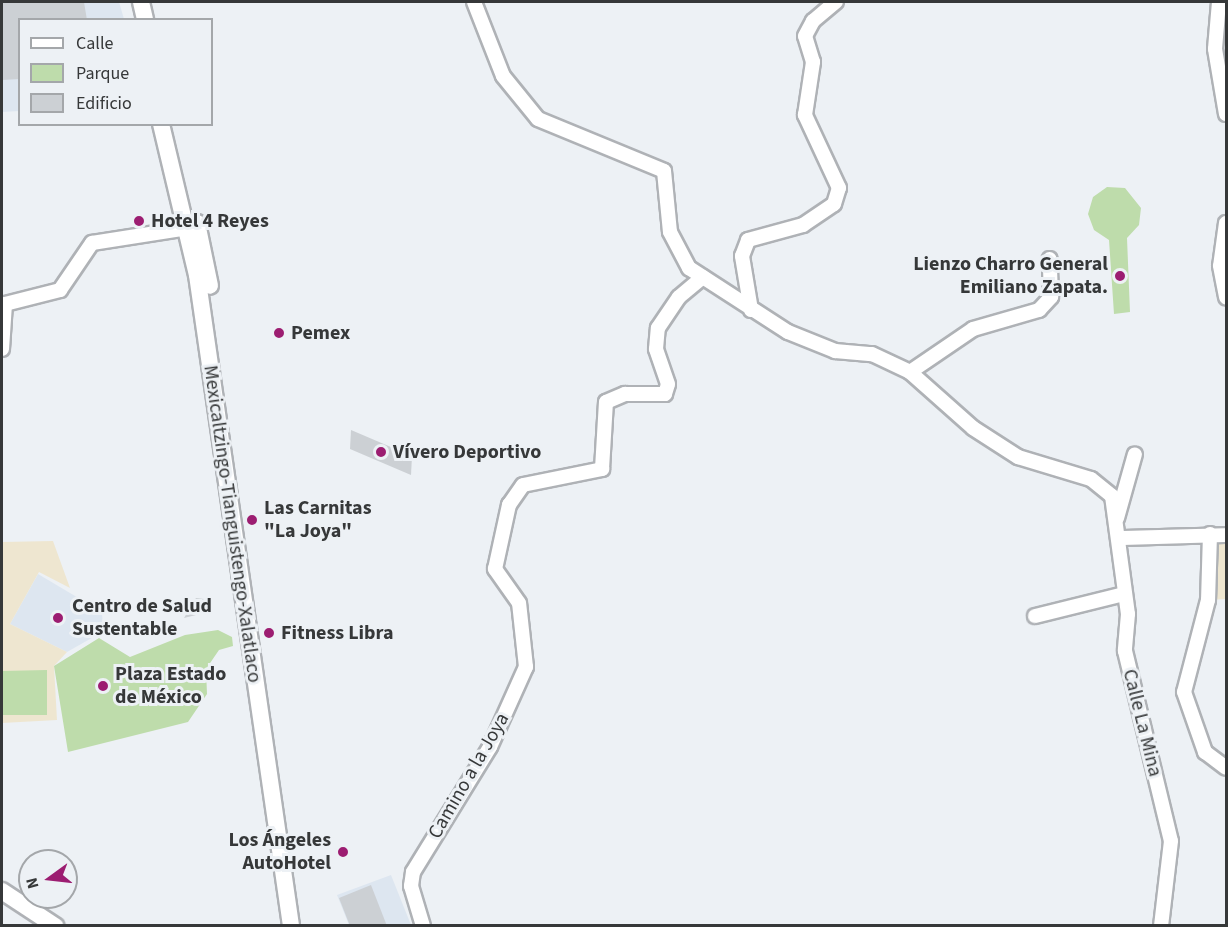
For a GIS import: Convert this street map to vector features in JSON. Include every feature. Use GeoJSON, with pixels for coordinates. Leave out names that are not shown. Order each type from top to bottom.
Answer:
{"type":"FeatureCollection","features":[{"type":"Feature","properties":{"kind":"main road"},"geometry":{"type":"LineString","coordinates":[[130,2],[134,18]]}},
{"type":"Feature","properties":{"kind":"main road"},"geometry":{"type":"LineString","coordinates":[[141,2],[145,18]]}},
{"type":"Feature","properties":{"kind":"main road","name":"Mexicaltzingo-Tianguistengo-Xalatlaco"},"geometry":{"type":"LineString","coordinates":[[162,126],[188,228],[291,926]]}},
{"type":"Feature","properties":{"kind":"main road","name":"Mexicaltzingo-Tianguistengo-Xalatlaco"},"geometry":{"type":"LineString","coordinates":[[172,126],[208,272],[300,926]]}},
{"type":"Feature","properties":{"kind":"main road"},"geometry":{"type":"LineString","coordinates":[[2,891],[55,926]]}},
{"type":"Feature","properties":{"kind":"street","name":"Calle La Mina"},"geometry":{"type":"LineString","coordinates":[[474,2],[503,76],[538,119],[663,171],[669,232],[678,254],[702,277],[751,310],[835,351],[872,354],[910,372],[973,428],[1018,457],[1103,485],[1112,496],[1121,538],[1127,661],[1170,835],[1161,926]]}},
{"type":"Feature","properties":{"kind":"street"},"geometry":{"type":"LineString","coordinates":[[751,310],[742,256],[748,240],[802,225],[834,204],[839,188],[805,115],[813,62],[805,36],[813,21],[836,2]]}},
{"type":"Feature","properties":{"kind":"street"},"geometry":{"type":"LineString","coordinates":[[1219,2],[1215,49],[1227,114]]}},
{"type":"Feature","properties":{"kind":"street"},"geometry":{"type":"LineString","coordinates":[[1227,223],[1220,266],[1227,297]]}},
{"type":"Feature","properties":{"kind":"street"},"geometry":{"type":"LineString","coordinates":[[2,349],[5,304],[60,290],[92,243],[188,228]]}},
{"type":"Feature","properties":{"kind":"street"},"geometry":{"type":"LineString","coordinates":[[910,372],[973,329],[1039,310],[1051,297],[1050,260]]}},
{"type":"Feature","properties":{"kind":"street","name":"Camino a la Joya"},"geometry":{"type":"LineString","coordinates":[[423,926],[411,886],[413,872],[490,747],[526,667],[519,603],[495,569],[508,505],[523,485],[602,469],[606,402],[625,394],[665,394],[668,384],[656,349],[658,328],[679,297],[702,277]]}},
{"type":"Feature","properties":{"kind":"street"},"geometry":{"type":"LineString","coordinates":[[1117,520],[1135,454]]}},
{"type":"Feature","properties":{"kind":"street"},"geometry":{"type":"LineString","coordinates":[[1210,534],[1208,600],[1184,692],[1205,752],[1227,768]]}},
{"type":"Feature","properties":{"kind":"street"},"geometry":{"type":"LineString","coordinates":[[1121,538],[1227,535]]}},
{"type":"Feature","properties":{"kind":"street"},"geometry":{"type":"LineString","coordinates":[[1035,616],[1124,594]]}},
{"type":"Feature","properties":{"kind":"shaded area"},"geometry":{"type":"Polygon","coordinates":[[[2,2],[119,2],[124,18],[18,18],[18,111],[2,112],[2,2]]]}},
{"type":"Feature","properties":{"kind":"shaded area"},"geometry":{"type":"Polygon","coordinates":[[[53,541],[70,588],[39,572],[10,624],[67,652],[54,666],[57,720],[2,723],[2,542],[53,541]]]}},
{"type":"Feature","properties":{"kind":"shaded area"},"geometry":{"type":"Polygon","coordinates":[[[1210,542],[1226,543],[1226,599],[1208,600],[1210,542]]]}},
{"type":"Feature","properties":{"kind":"shaded area","name":"Centro de Salud Sustentable"},"geometry":{"type":"Polygon","coordinates":[[[38,574],[102,612],[103,628],[97,635],[67,652],[10,624],[38,574]]]}},
{"type":"Feature","properties":{"kind":"shaded area"},"geometry":{"type":"Polygon","coordinates":[[[391,875],[411,925],[349,925],[337,895],[391,875]]]}},
{"type":"Feature","properties":{"kind":"green space","name":"Lienzo Charro General Emiliano Zapata."},"geometry":{"type":"Polygon","coordinates":[[[1107,187],[1125,188],[1141,208],[1139,225],[1127,238],[1130,312],[1114,314],[1109,240],[1094,230],[1088,214],[1093,197],[1107,187]]]}},
{"type":"Feature","properties":{"kind":"green space"},"geometry":{"type":"Polygon","coordinates":[[[218,630],[232,637],[233,646],[219,650],[206,669],[207,694],[188,722],[68,752],[54,666],[99,638],[130,657],[185,635],[218,630]]]}},
{"type":"Feature","properties":{"kind":"green space"},"geometry":{"type":"Polygon","coordinates":[[[47,670],[47,715],[2,715],[2,671],[47,670]]]}},
{"type":"Feature","properties":{"kind":"building"},"geometry":{"type":"Polygon","coordinates":[[[2,2],[84,2],[87,18],[18,18],[18,79],[2,80],[2,2]]]}},
{"type":"Feature","properties":{"kind":"building","name":"Vívero Deportivo"},"geometry":{"type":"Polygon","coordinates":[[[351,430],[412,456],[411,475],[350,449],[351,430]]]}},
{"type":"Feature","properties":{"kind":"building"},"geometry":{"type":"Polygon","coordinates":[[[196,598],[204,599],[196,615],[184,618],[196,598]]]}},
{"type":"Feature","properties":{"kind":"building"},"geometry":{"type":"Polygon","coordinates":[[[371,885],[387,926],[350,926],[339,898],[371,885]]]}},
{"type":"Feature","properties":{"kind":"place","name":"Hotel 4 Reyes"},"geometry":{"type":"Point","coordinates":[139,221]}},
{"type":"Feature","properties":{"kind":"place","name":"Lienzo Charro General Emiliano Zapata."},"geometry":{"type":"Point","coordinates":[1120,276]}},
{"type":"Feature","properties":{"kind":"place","name":"Pemex"},"geometry":{"type":"Point","coordinates":[279,333]}},
{"type":"Feature","properties":{"kind":"place","name":"Vívero Deportivo"},"geometry":{"type":"Point","coordinates":[381,452]}},
{"type":"Feature","properties":{"kind":"place","name":"Las Carnitas \"La Joya\""},"geometry":{"type":"Point","coordinates":[252,520]}},
{"type":"Feature","properties":{"kind":"place","name":"Centro de Salud Sustentable"},"geometry":{"type":"Point","coordinates":[58,618]}},
{"type":"Feature","properties":{"kind":"place","name":"Fitness Libra"},"geometry":{"type":"Point","coordinates":[269,633]}},
{"type":"Feature","properties":{"kind":"place","name":"Plaza Estado de México"},"geometry":{"type":"Point","coordinates":[103,686]}},
{"type":"Feature","properties":{"kind":"place","name":"Los Ángeles AutoHotel"},"geometry":{"type":"Point","coordinates":[343,852]}}]}
